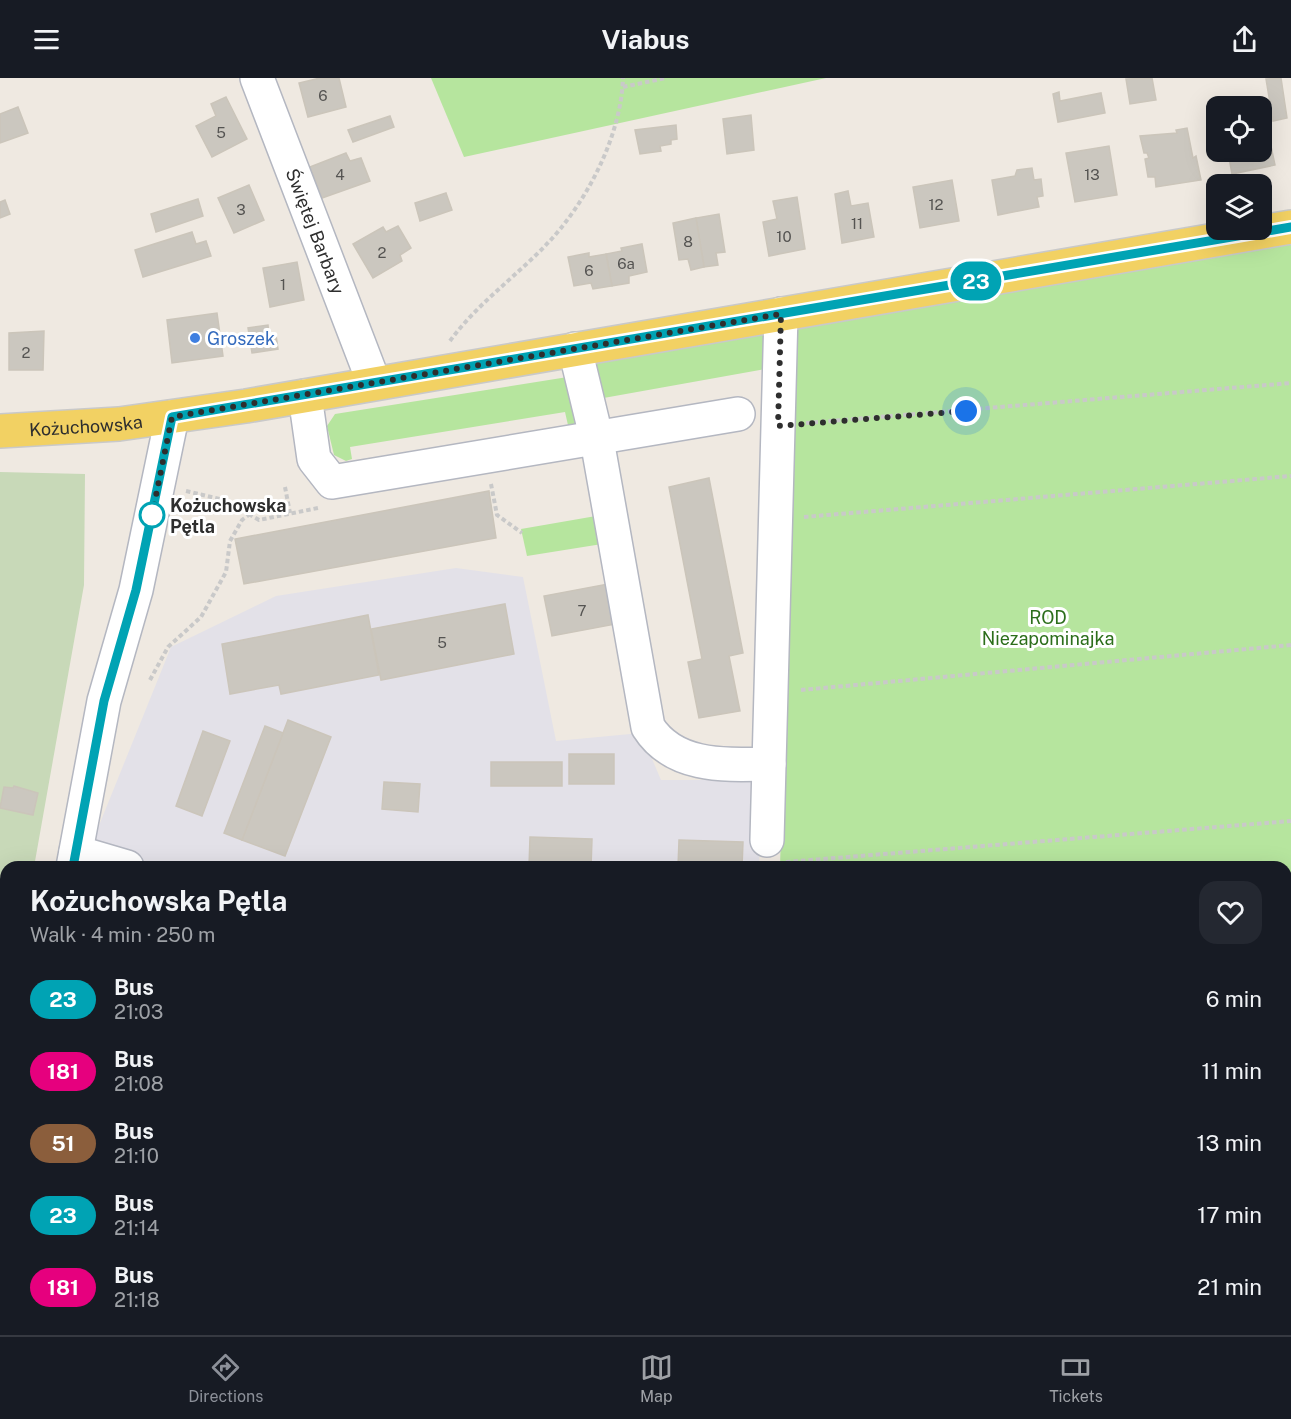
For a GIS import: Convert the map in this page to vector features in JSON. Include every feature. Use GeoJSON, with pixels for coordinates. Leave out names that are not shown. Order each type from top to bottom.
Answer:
{"type":"FeatureCollection","features":[{"type":"Feature","properties":{"kind":"main road","name":"Kożuchowska"},"geometry":{"type":"LineString","coordinates":[[0,431],[55,429],[172,417],[305,396],[1291,227]]}},
{"type":"Feature","properties":{"kind":"street","name":"Świętej Barbary"},"geometry":{"type":"LineString","coordinates":[[257,78],[374,383]]}},
{"type":"Feature","properties":{"kind":"street"},"geometry":{"type":"LineString","coordinates":[[773,851],[769,764],[781,314]]}},
{"type":"Feature","properties":{"kind":"street"},"geometry":{"type":"LineString","coordinates":[[575,349],[597,440],[648,727],[668,749],[682,756],[728,765],[769,764]]}},
{"type":"Feature","properties":{"kind":"street"},"geometry":{"type":"LineString","coordinates":[[305,396],[314,459],[332,482],[597,440],[738,414]]}},
{"type":"Feature","properties":{"kind":"street","name":"Kożuchowska"},"geometry":{"type":"LineString","coordinates":[[74,860],[104,701],[136,590],[172,417]]}},
{"type":"Feature","properties":{"kind":"path"},"geometry":{"type":"LineString","coordinates":[[426,374],[453,337],[546,245],[591,186],[614,132],[623,78]]}},
{"type":"Feature","properties":{"kind":"path"},"geometry":{"type":"LineString","coordinates":[[623,87],[666,78]]}},
{"type":"Feature","properties":{"kind":"path"},"geometry":{"type":"LineString","coordinates":[[778,426],[1291,383]]}},
{"type":"Feature","properties":{"kind":"path"},"geometry":{"type":"LineString","coordinates":[[776,519],[1291,477]]}},
{"type":"Feature","properties":{"kind":"path"},"geometry":{"type":"LineString","coordinates":[[158,485],[224,500],[259,520]]}},
{"type":"Feature","properties":{"kind":"path"},"geometry":{"type":"LineString","coordinates":[[285,488],[290,514]]}},
{"type":"Feature","properties":{"kind":"path"},"geometry":{"type":"LineString","coordinates":[[150,680],[168,647],[201,617],[226,572],[230,541],[242,520],[250,514]]}},
{"type":"Feature","properties":{"kind":"path"},"geometry":{"type":"LineString","coordinates":[[771,693],[1291,645]]}},
{"type":"Feature","properties":{"kind":"path"},"geometry":{"type":"LineString","coordinates":[[773,851],[1291,821]]}},
{"type":"Feature","properties":{"kind":"shaded area"},"geometry":{"type":"Polygon","coordinates":[[[456,568],[523,577],[556,741],[641,733],[661,780],[761,780],[759,861],[92,861],[98,828],[171,647],[276,596],[456,568]]]}},
{"type":"Feature","properties":{"kind":"green space"},"geometry":{"type":"Polygon","coordinates":[[[431,78],[826,78],[464,157],[431,78]]]}},
{"type":"Feature","properties":{"kind":"green space","name":"ROD Niezapominajka"},"geometry":{"type":"Polygon","coordinates":[[[1291,241],[1291,861],[780,861],[794,364],[598,399],[588,361],[1291,241]]]}},
{"type":"Feature","properties":{"kind":"green space"},"geometry":{"type":"Polygon","coordinates":[[[574,376],[586,415],[570,434],[565,412],[350,447],[352,459],[346,461],[334,455],[327,426],[335,414],[574,376]]]}},
{"type":"Feature","properties":{"kind":"green space"},"geometry":{"type":"Polygon","coordinates":[[[0,472],[85,474],[84,585],[35,861],[0,861],[0,472]]]}},
{"type":"Feature","properties":{"kind":"green space"},"geometry":{"type":"Polygon","coordinates":[[[596,516],[602,544],[527,556],[521,529],[596,516]]]}},
{"type":"Feature","properties":{"kind":"building"},"geometry":{"type":"Polygon","coordinates":[[[320,78],[339,78],[346,107],[308,117],[299,83],[320,78]]]}},
{"type":"Feature","properties":{"kind":"building"},"geometry":{"type":"Polygon","coordinates":[[[1152,78],[1156,100],[1130,104],[1126,79],[1152,78]]]}},
{"type":"Feature","properties":{"kind":"building"},"geometry":{"type":"Polygon","coordinates":[[[1281,78],[1287,118],[1273,121],[1272,96],[1269,96],[1266,79],[1281,78]]]}},
{"type":"Feature","properties":{"kind":"building"},"geometry":{"type":"Polygon","coordinates":[[[1059,92],[1060,101],[1101,93],[1105,113],[1058,122],[1053,94],[1059,92]]]}},
{"type":"Feature","properties":{"kind":"building"},"geometry":{"type":"Polygon","coordinates":[[[226,97],[247,139],[212,157],[196,126],[216,116],[211,104],[226,97]]]}},
{"type":"Feature","properties":{"kind":"building"},"geometry":{"type":"Polygon","coordinates":[[[18,107],[28,133],[0,143],[0,114],[18,107]]]}},
{"type":"Feature","properties":{"kind":"building"},"geometry":{"type":"Polygon","coordinates":[[[751,115],[754,150],[727,154],[723,119],[751,115]]]}},
{"type":"Feature","properties":{"kind":"building"},"geometry":{"type":"Polygon","coordinates":[[[390,116],[394,127],[353,142],[348,130],[390,116]]]}},
{"type":"Feature","properties":{"kind":"building"},"geometry":{"type":"Polygon","coordinates":[[[676,125],[677,139],[671,140],[671,144],[660,146],[661,151],[640,154],[635,130],[676,125]]]}},
{"type":"Feature","properties":{"kind":"building"},"geometry":{"type":"Polygon","coordinates":[[[1187,128],[1193,158],[1196,156],[1201,180],[1156,187],[1155,177],[1148,177],[1145,159],[1149,158],[1147,153],[1144,153],[1140,136],[1177,133],[1176,130],[1187,128]]]}},
{"type":"Feature","properties":{"kind":"building"},"geometry":{"type":"Polygon","coordinates":[[[1109,146],[1117,195],[1075,202],[1066,153],[1109,146]]]}},
{"type":"Feature","properties":{"kind":"building"},"geometry":{"type":"Polygon","coordinates":[[[1272,151],[1275,165],[1232,174],[1230,162],[1272,162],[1272,151]]]}},
{"type":"Feature","properties":{"kind":"building"},"geometry":{"type":"Polygon","coordinates":[[[346,153],[350,161],[361,158],[370,181],[322,198],[310,167],[346,153]]]}},
{"type":"Feature","properties":{"kind":"building"},"geometry":{"type":"Polygon","coordinates":[[[1032,168],[1034,180],[1041,179],[1043,196],[1037,197],[1039,207],[998,215],[992,180],[1015,176],[1017,170],[1032,168]]]}},
{"type":"Feature","properties":{"kind":"building"},"geometry":{"type":"Polygon","coordinates":[[[952,180],[959,221],[920,228],[913,187],[952,180]]]}},
{"type":"Feature","properties":{"kind":"building"},"geometry":{"type":"Polygon","coordinates":[[[249,185],[264,220],[234,233],[218,198],[249,185]]]}},
{"type":"Feature","properties":{"kind":"building"},"geometry":{"type":"Polygon","coordinates":[[[848,191],[851,206],[868,203],[874,237],[842,243],[835,194],[848,191]]]}},
{"type":"Feature","properties":{"kind":"building"},"geometry":{"type":"Polygon","coordinates":[[[446,193],[452,210],[420,221],[415,203],[446,193]]]}},
{"type":"Feature","properties":{"kind":"building"},"geometry":{"type":"Polygon","coordinates":[[[797,197],[805,249],[769,256],[763,222],[777,219],[773,201],[797,197]]]}},
{"type":"Feature","properties":{"kind":"building"},"geometry":{"type":"Polygon","coordinates":[[[198,199],[203,216],[156,232],[151,214],[198,199]]]}},
{"type":"Feature","properties":{"kind":"building"},"geometry":{"type":"Polygon","coordinates":[[[5,200],[10,214],[0,218],[0,202],[5,200]]]}},
{"type":"Feature","properties":{"kind":"building"},"geometry":{"type":"Polygon","coordinates":[[[719,214],[725,252],[716,253],[718,265],[704,267],[696,218],[719,214]]]}},
{"type":"Feature","properties":{"kind":"building"},"geometry":{"type":"Polygon","coordinates":[[[696,218],[704,267],[691,270],[688,259],[679,260],[673,223],[696,218]]]}},
{"type":"Feature","properties":{"kind":"building"},"geometry":{"type":"Polygon","coordinates":[[[398,226],[411,248],[400,255],[402,261],[373,278],[353,244],[383,227],[386,232],[398,226]]]}},
{"type":"Feature","properties":{"kind":"building"},"geometry":{"type":"Polygon","coordinates":[[[192,232],[196,244],[206,241],[211,256],[143,277],[135,250],[192,232]]]}},
{"type":"Feature","properties":{"kind":"building"},"geometry":{"type":"Polygon","coordinates":[[[642,244],[647,272],[629,276],[629,283],[612,286],[606,254],[642,244]]]}},
{"type":"Feature","properties":{"kind":"building"},"geometry":{"type":"Polygon","coordinates":[[[589,253],[589,257],[606,254],[612,286],[593,289],[591,283],[574,286],[568,257],[589,253]]]}},
{"type":"Feature","properties":{"kind":"building"},"geometry":{"type":"Polygon","coordinates":[[[297,262],[304,300],[270,307],[263,268],[297,262]]]}},
{"type":"Feature","properties":{"kind":"building","name":"Groszek"},"geometry":{"type":"Polygon","coordinates":[[[217,313],[223,356],[172,363],[167,320],[217,313]]]}},
{"type":"Feature","properties":{"kind":"building"},"geometry":{"type":"Polygon","coordinates":[[[268,325],[269,336],[276,335],[278,349],[252,353],[248,328],[268,325]]]}},
{"type":"Feature","properties":{"kind":"building"},"geometry":{"type":"Polygon","coordinates":[[[44,331],[43,370],[9,370],[9,333],[44,331]]]}},
{"type":"Feature","properties":{"kind":"building"},"geometry":{"type":"Polygon","coordinates":[[[709,478],[743,653],[729,656],[740,711],[699,718],[688,662],[702,659],[669,487],[709,478]]]}},
{"type":"Feature","properties":{"kind":"building"},"geometry":{"type":"Polygon","coordinates":[[[489,491],[496,538],[244,584],[235,539],[489,491]]]}},
{"type":"Feature","properties":{"kind":"building"},"geometry":{"type":"Polygon","coordinates":[[[613,583],[621,623],[552,636],[544,596],[613,583]]]}},
{"type":"Feature","properties":{"kind":"building"},"geometry":{"type":"Polygon","coordinates":[[[505,604],[514,654],[381,680],[371,629],[505,604]]]}},
{"type":"Feature","properties":{"kind":"building"},"geometry":{"type":"Polygon","coordinates":[[[368,615],[379,675],[281,694],[279,685],[230,694],[222,644],[368,615]]]}},
{"type":"Feature","properties":{"kind":"building"},"geometry":{"type":"Polygon","coordinates":[[[288,720],[331,737],[285,856],[242,840],[288,720]]]}},
{"type":"Feature","properties":{"kind":"building"},"geometry":{"type":"Polygon","coordinates":[[[265,726],[283,733],[242,840],[224,833],[265,726]]]}},
{"type":"Feature","properties":{"kind":"building"},"geometry":{"type":"Polygon","coordinates":[[[203,731],[230,741],[202,816],[176,806],[203,731]]]}},
{"type":"Feature","properties":{"kind":"building"},"geometry":{"type":"Polygon","coordinates":[[[569,754],[614,754],[614,784],[569,784],[569,754]]]}},
{"type":"Feature","properties":{"kind":"building"},"geometry":{"type":"Polygon","coordinates":[[[491,762],[562,762],[562,786],[491,786],[491,762]]]}},
{"type":"Feature","properties":{"kind":"building"},"geometry":{"type":"Polygon","coordinates":[[[384,782],[420,784],[418,812],[382,809],[384,782]]]}},
{"type":"Feature","properties":{"kind":"building"},"geometry":{"type":"Polygon","coordinates":[[[14,786],[38,793],[33,815],[0,808],[4,787],[13,788],[14,786]]]}},
{"type":"Feature","properties":{"kind":"building"},"geometry":{"type":"Polygon","coordinates":[[[530,837],[592,839],[591,861],[529,861],[530,837]]]}},
{"type":"Feature","properties":{"kind":"building"},"geometry":{"type":"Polygon","coordinates":[[[679,840],[743,842],[742,861],[678,861],[679,840]]]}},
{"type":"Feature","properties":{"kind":"bus line","name":"23"},"geometry":{"type":"LineString","coordinates":[[74,861],[104,701],[136,590],[172,417],[1291,227]]}},
{"type":"Feature","properties":{"kind":"place","name":"Groszek"},"geometry":{"type":"Point","coordinates":[195,338]}},
{"type":"Feature","properties":{"kind":"place","name":"Kożuchowska Pętla"},"geometry":{"type":"Point","coordinates":[152,515]}},
{"type":"Feature","properties":{"kind":"route"},"geometry":{"type":"LineString","coordinates":[[152,515],[172,417],[781,314],[778,426],[966,411]]}}]}
